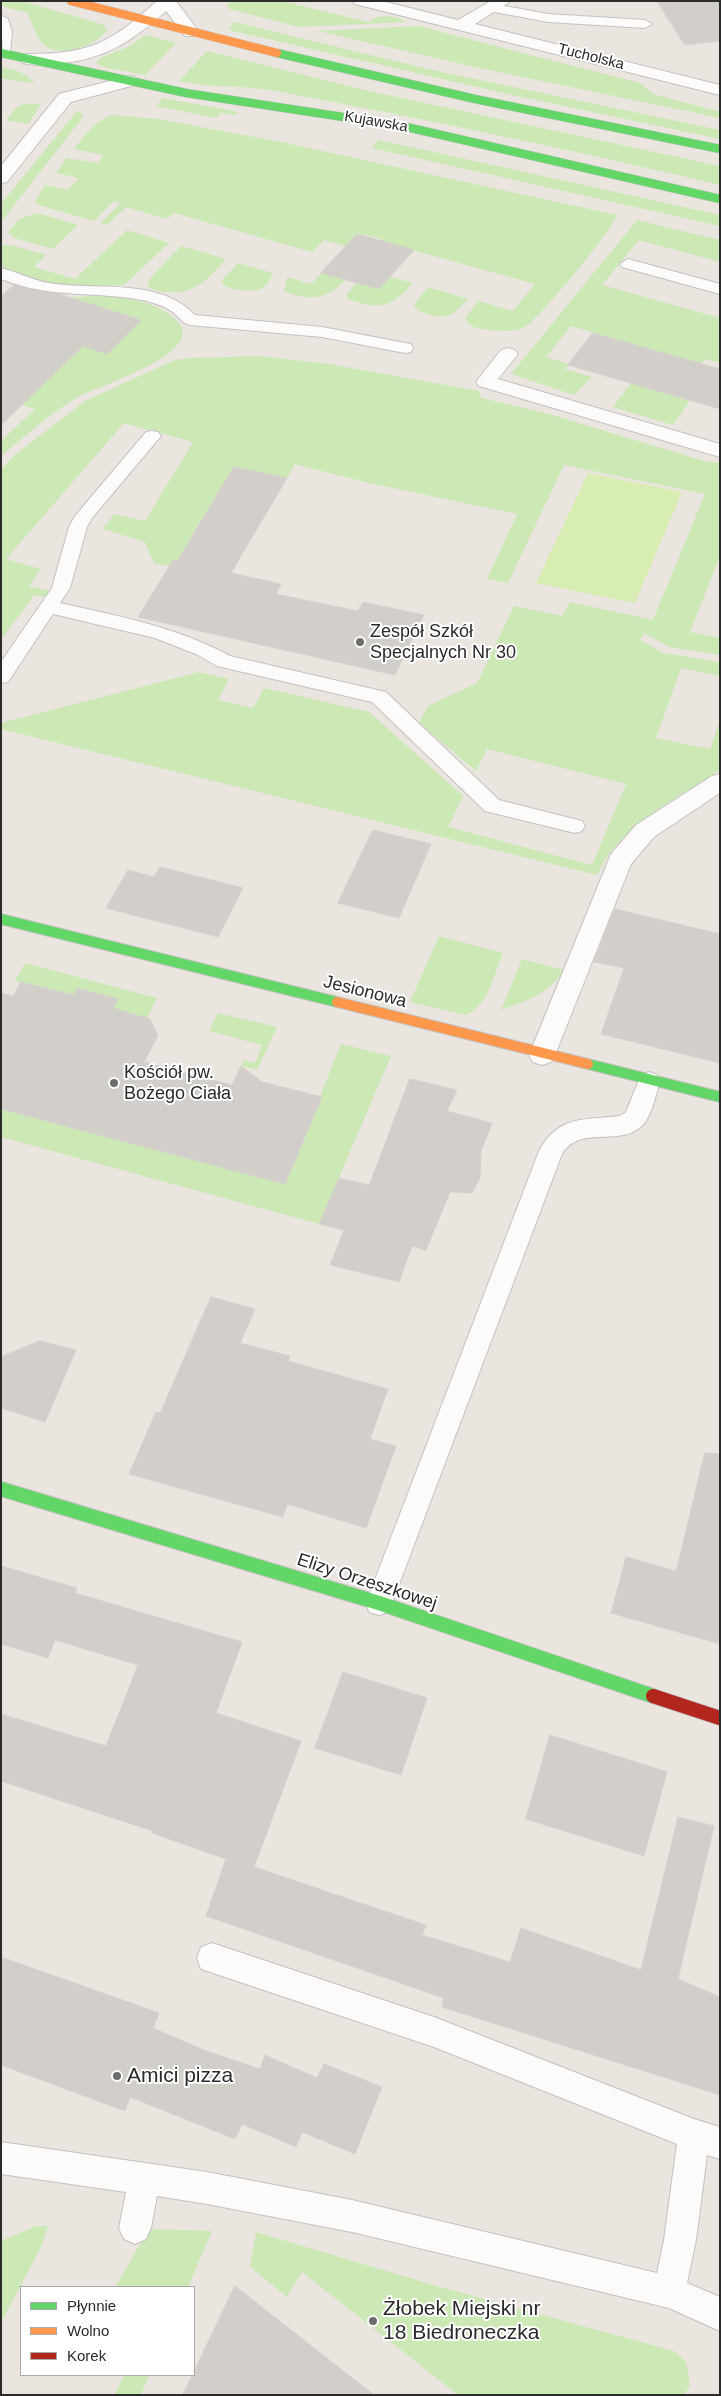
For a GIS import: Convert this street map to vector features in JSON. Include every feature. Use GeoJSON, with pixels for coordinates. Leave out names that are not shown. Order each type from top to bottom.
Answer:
{"type":"FeatureCollection","features":[{"type":"Feature","properties":{"kind":"main road"},"geometry":{"type":"LineString","coordinates":[[71,1],[145,21],[542,114],[720,149]]}},
{"type":"Feature","properties":{"kind":"main road","name":"Kujawska"},"geometry":{"type":"LineString","coordinates":[[2,53],[186,93],[402,126],[720,200]]}},
{"type":"Feature","properties":{"kind":"main road","name":"Jesionowa"},"geometry":{"type":"LineString","coordinates":[[1,920],[542,1055],[720,1097]]}},
{"type":"Feature","properties":{"kind":"main road","name":"Elizy Orzeszkowej"},"geometry":{"type":"LineString","coordinates":[[1,1489],[379,1603],[720,1718]]}},
{"type":"Feature","properties":{"kind":"street"},"geometry":{"type":"LineString","coordinates":[[145,21],[167,1],[191,32]]}},
{"type":"Feature","properties":{"kind":"street","name":"Tucholska"},"geometry":{"type":"LineString","coordinates":[[361,1],[720,90]]}},
{"type":"Feature","properties":{"kind":"street"},"geometry":{"type":"LineString","coordinates":[[462,25],[499,5]]}},
{"type":"Feature","properties":{"kind":"street","name":"Kujawska"},"geometry":{"type":"LineString","coordinates":[[29,59],[64,60],[88,56],[109,47],[145,21]]}},
{"type":"Feature","properties":{"kind":"street"},"geometry":{"type":"LineString","coordinates":[[29,59],[65,98]]}},
{"type":"Feature","properties":{"kind":"street"},"geometry":{"type":"LineString","coordinates":[[1,178],[65,98],[129,81]]}},
{"type":"Feature","properties":{"kind":"street"},"geometry":{"type":"LineString","coordinates":[[508,354],[486,382],[720,451]]}},
{"type":"Feature","properties":{"kind":"street"},"geometry":{"type":"LineString","coordinates":[[542,1055],[620,860],[645,831],[720,782]]}},
{"type":"Feature","properties":{"kind":"lane"},"geometry":{"type":"LineString","coordinates":[[499,5],[548,18],[645,24]]}},
{"type":"Feature","properties":{"kind":"lane"},"geometry":{"type":"LineString","coordinates":[[1,19],[5,32],[2,53]]}},
{"type":"Feature","properties":{"kind":"lane"},"geometry":{"type":"LineString","coordinates":[[628,264],[720,289]]}},
{"type":"Feature","properties":{"kind":"lane"},"geometry":{"type":"LineString","coordinates":[[1,274],[50,288],[106,290],[148,297],[182,310],[190,320],[322,332],[406,348]]}},
{"type":"Feature","properties":{"kind":"lane"},"geometry":{"type":"LineString","coordinates":[[1,677],[48,607],[65,576],[78,527],[84,516],[152,436]]}},
{"type":"Feature","properties":{"kind":"lane"},"geometry":{"type":"LineString","coordinates":[[48,607],[125,625],[206,649],[224,661],[379,697],[492,806],[575,826]]}},
{"type":"Feature","properties":{"kind":"lane"},"geometry":{"type":"LineString","coordinates":[[379,1603],[551,1151],[558,1140],[570,1131],[626,1125],[636,1117],[649,1081]]}},
{"type":"Feature","properties":{"kind":"lane"},"geometry":{"type":"LineString","coordinates":[[212,1958],[434,2032],[707,2139],[680,2240],[669,2292]]}},
{"type":"Feature","properties":{"kind":"lane"},"geometry":{"type":"LineString","coordinates":[[1,2158],[207,2188],[352,2216],[669,2292],[720,2315]]}},
{"type":"Feature","properties":{"kind":"lane"},"geometry":{"type":"LineString","coordinates":[[135,2228],[144,2179]]}},
{"type":"Feature","properties":{"kind":"green space"},"geometry":{"type":"Polygon","coordinates":[[[1,1],[21,1],[95,22],[103,25],[107,30],[95,41],[77,49],[58,50],[50,48],[43,44],[38,37],[27,13],[1,6],[1,1]]]}},
{"type":"Feature","properties":{"kind":"green space"},"geometry":{"type":"Polygon","coordinates":[[[230,1],[282,1],[368,22],[387,16],[406,22],[299,27],[229,9],[227,6],[230,1]]]}},
{"type":"Feature","properties":{"kind":"green space"},"geometry":{"type":"Polygon","coordinates":[[[234,22],[437,71],[720,130],[720,139],[503,93],[229,30],[234,22]]]}},
{"type":"Feature","properties":{"kind":"green space"},"geometry":{"type":"Polygon","coordinates":[[[418,26],[640,83],[653,94],[720,112],[720,118],[479,68],[318,31],[418,26]]]}},
{"type":"Feature","properties":{"kind":"green space"},"geometry":{"type":"Polygon","coordinates":[[[146,35],[176,43],[145,75],[104,67],[96,63],[100,58],[128,47],[146,35]]]}},
{"type":"Feature","properties":{"kind":"green space"},"geometry":{"type":"Polygon","coordinates":[[[207,51],[369,91],[720,166],[720,185],[554,147],[332,102],[264,89],[203,85],[179,81],[207,51]]]}},
{"type":"Feature","properties":{"kind":"green space"},"geometry":{"type":"Polygon","coordinates":[[[1,67],[20,72],[36,84],[1,78],[1,67]]]}},
{"type":"Feature","properties":{"kind":"green space"},"geometry":{"type":"Polygon","coordinates":[[[163,98],[238,112],[235,115],[221,113],[216,118],[156,106],[163,98]]]}},
{"type":"Feature","properties":{"kind":"green space"},"geometry":{"type":"Polygon","coordinates":[[[23,104],[41,104],[28,124],[6,120],[17,107],[23,104]]]}},
{"type":"Feature","properties":{"kind":"green space"},"geometry":{"type":"Polygon","coordinates":[[[77,111],[83,115],[80,121],[1,222],[1,204],[77,111]]]}},
{"type":"Feature","properties":{"kind":"green space"},"geometry":{"type":"Polygon","coordinates":[[[113,115],[158,119],[281,142],[617,215],[603,237],[575,273],[533,321],[525,327],[515,330],[480,329],[470,325],[465,318],[478,301],[513,311],[535,284],[412,250],[370,253],[382,239],[357,233],[345,246],[324,240],[312,252],[174,213],[167,219],[126,207],[107,225],[100,223],[121,203],[114,201],[94,221],[38,205],[35,201],[45,185],[68,190],[79,178],[56,173],[67,158],[98,163],[103,155],[74,149],[86,133],[96,124],[113,115]]]}},
{"type":"Feature","properties":{"kind":"green space"},"geometry":{"type":"Polygon","coordinates":[[[379,140],[720,215],[720,226],[372,148],[379,140]]]}},
{"type":"Feature","properties":{"kind":"green space"},"geometry":{"type":"Polygon","coordinates":[[[38,213],[78,225],[53,249],[15,238],[8,232],[19,219],[38,213]]]}},
{"type":"Feature","properties":{"kind":"green space"},"geometry":{"type":"Polygon","coordinates":[[[637,220],[720,240],[720,262],[639,240],[602,285],[720,318],[720,363],[705,359],[699,367],[656,351],[571,326],[546,357],[568,364],[565,369],[592,377],[574,395],[511,374],[637,220]]]}},
{"type":"Feature","properties":{"kind":"green space"},"geometry":{"type":"Polygon","coordinates":[[[127,230],[169,243],[124,285],[76,286],[45,282],[15,273],[1,266],[1,245],[11,245],[46,255],[34,267],[75,279],[127,230]]]}},
{"type":"Feature","properties":{"kind":"green space"},"geometry":{"type":"Polygon","coordinates":[[[181,246],[226,259],[210,276],[193,288],[174,293],[149,288],[148,283],[152,276],[181,246]]]}},
{"type":"Feature","properties":{"kind":"green space"},"geometry":{"type":"Polygon","coordinates":[[[238,263],[273,273],[265,286],[260,289],[238,290],[223,285],[222,280],[238,263]]]}},
{"type":"Feature","properties":{"kind":"green space"},"geometry":{"type":"Polygon","coordinates":[[[322,273],[345,280],[332,292],[317,297],[301,296],[284,291],[287,277],[311,284],[322,273]]]}},
{"type":"Feature","properties":{"kind":"green space"},"geometry":{"type":"Polygon","coordinates":[[[390,277],[413,283],[398,298],[384,304],[369,305],[348,299],[346,296],[356,283],[379,289],[390,277]]]}},
{"type":"Feature","properties":{"kind":"green space"},"geometry":{"type":"Polygon","coordinates":[[[428,287],[468,299],[450,315],[441,317],[427,314],[418,310],[414,305],[428,287]]]}},
{"type":"Feature","properties":{"kind":"green space"},"geometry":{"type":"Polygon","coordinates":[[[100,296],[140,301],[167,313],[175,319],[183,331],[179,343],[166,355],[148,366],[70,402],[49,416],[1,456],[1,441],[35,409],[9,401],[36,375],[49,379],[83,346],[107,353],[141,320],[96,306],[59,301],[72,297],[100,296]]]}},
{"type":"Feature","properties":{"kind":"green space"},"geometry":{"type":"Polygon","coordinates":[[[260,356],[329,364],[479,391],[481,398],[549,414],[704,461],[720,463],[720,556],[690,632],[720,638],[720,655],[670,647],[644,633],[640,640],[663,653],[720,662],[720,676],[681,668],[656,738],[710,749],[720,720],[720,770],[634,827],[607,857],[597,875],[1,729],[1,723],[199,672],[229,679],[218,700],[253,708],[264,688],[369,712],[463,796],[448,827],[592,865],[626,784],[487,749],[476,771],[419,723],[428,706],[477,683],[514,606],[562,616],[570,602],[653,620],[705,494],[564,465],[508,583],[487,579],[517,514],[369,483],[295,464],[287,478],[234,467],[195,530],[180,561],[173,560],[169,566],[154,563],[145,542],[103,529],[114,514],[145,521],[193,442],[124,423],[6,559],[41,569],[29,586],[50,591],[46,597],[34,595],[1,640],[1,470],[16,454],[85,401],[175,360],[260,356]]]}},
{"type":"Feature","properties":{"kind":"green space"},"geometry":{"type":"Polygon","coordinates":[[[631,383],[690,401],[673,425],[613,407],[631,383]]]}},
{"type":"Feature","properties":{"kind":"green space"},"geometry":{"type":"Polygon","coordinates":[[[588,473],[682,492],[635,603],[536,583],[588,473]]]}},
{"type":"Feature","properties":{"kind":"green space"},"geometry":{"type":"Polygon","coordinates":[[[439,936],[503,953],[485,997],[473,1011],[465,1015],[410,1002],[439,936]]]}},
{"type":"Feature","properties":{"kind":"green space"},"geometry":{"type":"Polygon","coordinates":[[[522,959],[564,970],[552,985],[545,990],[501,1010],[522,959]]]}},
{"type":"Feature","properties":{"kind":"green space"},"geometry":{"type":"Polygon","coordinates":[[[25,963],[157,998],[147,1018],[126,1013],[110,1013],[118,999],[78,988],[74,995],[15,981],[25,963]]]}},
{"type":"Feature","properties":{"kind":"green space"},"geometry":{"type":"Polygon","coordinates":[[[218,1013],[277,1027],[257,1070],[241,1066],[244,1060],[255,1063],[262,1045],[209,1031],[218,1013]]]}},
{"type":"Feature","properties":{"kind":"green space"},"geometry":{"type":"Polygon","coordinates":[[[341,1044],[391,1056],[319,1224],[1,1137],[1,1109],[285,1184],[322,1098],[321,1094],[341,1044]]]}},
{"type":"Feature","properties":{"kind":"green space"},"geometry":{"type":"Polygon","coordinates":[[[36,2226],[48,2226],[42,2245],[1,2323],[1,2241],[36,2226]]]}},
{"type":"Feature","properties":{"kind":"green space"},"geometry":{"type":"Polygon","coordinates":[[[149,2229],[212,2231],[188,2286],[116,2286],[149,2229]]]}},
{"type":"Feature","properties":{"kind":"green space"},"geometry":{"type":"Polygon","coordinates":[[[256,2232],[440,2287],[674,2351],[686,2362],[690,2385],[684,2395],[458,2395],[302,2272],[287,2297],[250,2267],[256,2232]]]}},
{"type":"Feature","properties":{"kind":"green space"},"geometry":{"type":"Polygon","coordinates":[[[124,2376],[149,2376],[141,2395],[114,2395],[124,2376]]]}},
{"type":"Feature","properties":{"kind":"building"},"geometry":{"type":"Polygon","coordinates":[[[657,1],[720,1],[720,41],[685,45],[657,1]]]}},
{"type":"Feature","properties":{"kind":"building"},"geometry":{"type":"Polygon","coordinates":[[[357,234],[414,250],[379,289],[321,273],[357,234]]]}},
{"type":"Feature","properties":{"kind":"building"},"geometry":{"type":"Polygon","coordinates":[[[14,285],[59,294],[141,320],[107,354],[83,346],[1,425],[1,297],[14,285]]]}},
{"type":"Feature","properties":{"kind":"building"},"geometry":{"type":"Polygon","coordinates":[[[593,333],[720,369],[720,409],[568,365],[593,333]]]}},
{"type":"Feature","properties":{"kind":"building"},"geometry":{"type":"Polygon","coordinates":[[[234,467],[287,478],[231,573],[281,584],[276,594],[358,611],[363,602],[424,615],[395,675],[138,617],[173,560],[177,561],[234,467]]]}},
{"type":"Feature","properties":{"kind":"building"},"geometry":{"type":"Polygon","coordinates":[[[373,830],[431,844],[399,918],[338,903],[373,830]]]}},
{"type":"Feature","properties":{"kind":"building"},"geometry":{"type":"Polygon","coordinates":[[[160,867],[243,888],[218,937],[106,908],[128,870],[154,877],[160,867]]]}},
{"type":"Feature","properties":{"kind":"building"},"geometry":{"type":"Polygon","coordinates":[[[615,909],[720,934],[720,1063],[601,1034],[624,968],[594,962],[615,909]]]}},
{"type":"Feature","properties":{"kind":"building","name":"Kościół pw. Bożego Ciała"},"geometry":{"type":"Polygon","coordinates":[[[21,982],[74,995],[77,988],[118,999],[113,1008],[150,1019],[158,1035],[144,1062],[232,1085],[241,1066],[262,1082],[322,1097],[285,1184],[1,1109],[1,993],[13,996],[21,982]]]}},
{"type":"Feature","properties":{"kind":"building"},"geometry":{"type":"Polygon","coordinates":[[[410,1079],[457,1090],[447,1111],[492,1123],[481,1151],[480,1178],[472,1193],[450,1192],[426,1250],[412,1246],[399,1282],[330,1265],[344,1230],[319,1224],[339,1178],[369,1185],[410,1079]]]}},
{"type":"Feature","properties":{"kind":"building"},"geometry":{"type":"Polygon","coordinates":[[[211,1297],[255,1309],[240,1343],[290,1356],[288,1361],[388,1389],[370,1439],[396,1446],[366,1528],[287,1504],[283,1517],[129,1474],[156,1412],[160,1413],[211,1297]]]}},
{"type":"Feature","properties":{"kind":"building"},"geometry":{"type":"Polygon","coordinates":[[[40,1341],[76,1350],[45,1422],[1,1408],[1,1357],[40,1341]]]}},
{"type":"Feature","properties":{"kind":"building"},"geometry":{"type":"Polygon","coordinates":[[[705,1453],[720,1454],[720,1644],[611,1613],[626,1557],[676,1571],[705,1453]]]}},
{"type":"Feature","properties":{"kind":"building"},"geometry":{"type":"Polygon","coordinates":[[[1,1566],[77,1588],[75,1593],[242,1642],[216,1713],[301,1741],[254,1867],[426,1925],[422,1935],[510,1962],[521,1928],[641,1970],[678,1817],[714,1826],[678,1979],[720,1997],[720,2095],[442,2007],[444,1998],[206,1916],[226,1859],[152,1833],[153,1831],[1,1781],[1,1714],[106,1746],[138,1665],[55,1640],[48,1658],[1,1644],[1,1566]]]}},
{"type":"Feature","properties":{"kind":"building"},"geometry":{"type":"Polygon","coordinates":[[[343,1672],[427,1698],[401,1775],[315,1748],[343,1672]]]}},
{"type":"Feature","properties":{"kind":"building"},"geometry":{"type":"Polygon","coordinates":[[[550,1735],[667,1772],[644,1856],[526,1819],[550,1735]]]}},
{"type":"Feature","properties":{"kind":"building"},"geometry":{"type":"Polygon","coordinates":[[[1,1957],[159,2013],[153,2028],[206,2051],[260,2069],[265,2055],[317,2078],[324,2064],[382,2087],[355,2154],[302,2132],[296,2147],[242,2124],[235,2139],[130,2097],[125,2111],[1,2065],[1,1957]]]}},
{"type":"Feature","properties":{"kind":"building"},"geometry":{"type":"Polygon","coordinates":[[[235,2286],[374,2395],[183,2395],[192,2376],[195,2376],[195,2370],[235,2286]]]}},
{"type":"Feature","properties":{"kind":"traffic: fast"},"geometry":{"type":"LineString","coordinates":[[1,53],[186,93],[402,126],[720,199]]}},
{"type":"Feature","properties":{"kind":"traffic: fast"},"geometry":{"type":"LineString","coordinates":[[277,53],[475,99],[720,149]]}},
{"type":"Feature","properties":{"kind":"traffic: fast"},"geometry":{"type":"LineString","coordinates":[[1,919],[337,1002]]}},
{"type":"Feature","properties":{"kind":"traffic: fast"},"geometry":{"type":"LineString","coordinates":[[588,1064],[720,1097]]}},
{"type":"Feature","properties":{"kind":"traffic: fast"},"geometry":{"type":"LineString","coordinates":[[1,1489],[379,1603],[653,1696]]}},
{"type":"Feature","properties":{"kind":"traffic: slow"},"geometry":{"type":"LineString","coordinates":[[71,1],[277,53]]}},
{"type":"Feature","properties":{"kind":"traffic: slow"},"geometry":{"type":"LineString","coordinates":[[337,1002],[588,1064]]}},
{"type":"Feature","properties":{"kind":"traffic: jam"},"geometry":{"type":"LineString","coordinates":[[653,1696],[720,1718]]}},
{"type":"Feature","properties":{"kind":"place","name":"Zespół Szkół Specjalnych Nr 30"},"geometry":{"type":"Point","coordinates":[360,642]}},
{"type":"Feature","properties":{"kind":"place","name":"Kościół pw. Bożego Ciała"},"geometry":{"type":"Point","coordinates":[114,1083]}},
{"type":"Feature","properties":{"kind":"place","name":"Amici pizza"},"geometry":{"type":"Point","coordinates":[117,2076]}},
{"type":"Feature","properties":{"kind":"place","name":"Żłobek Miejski nr 18 Biedroneczka"},"geometry":{"type":"Point","coordinates":[373,2321]}}]}
